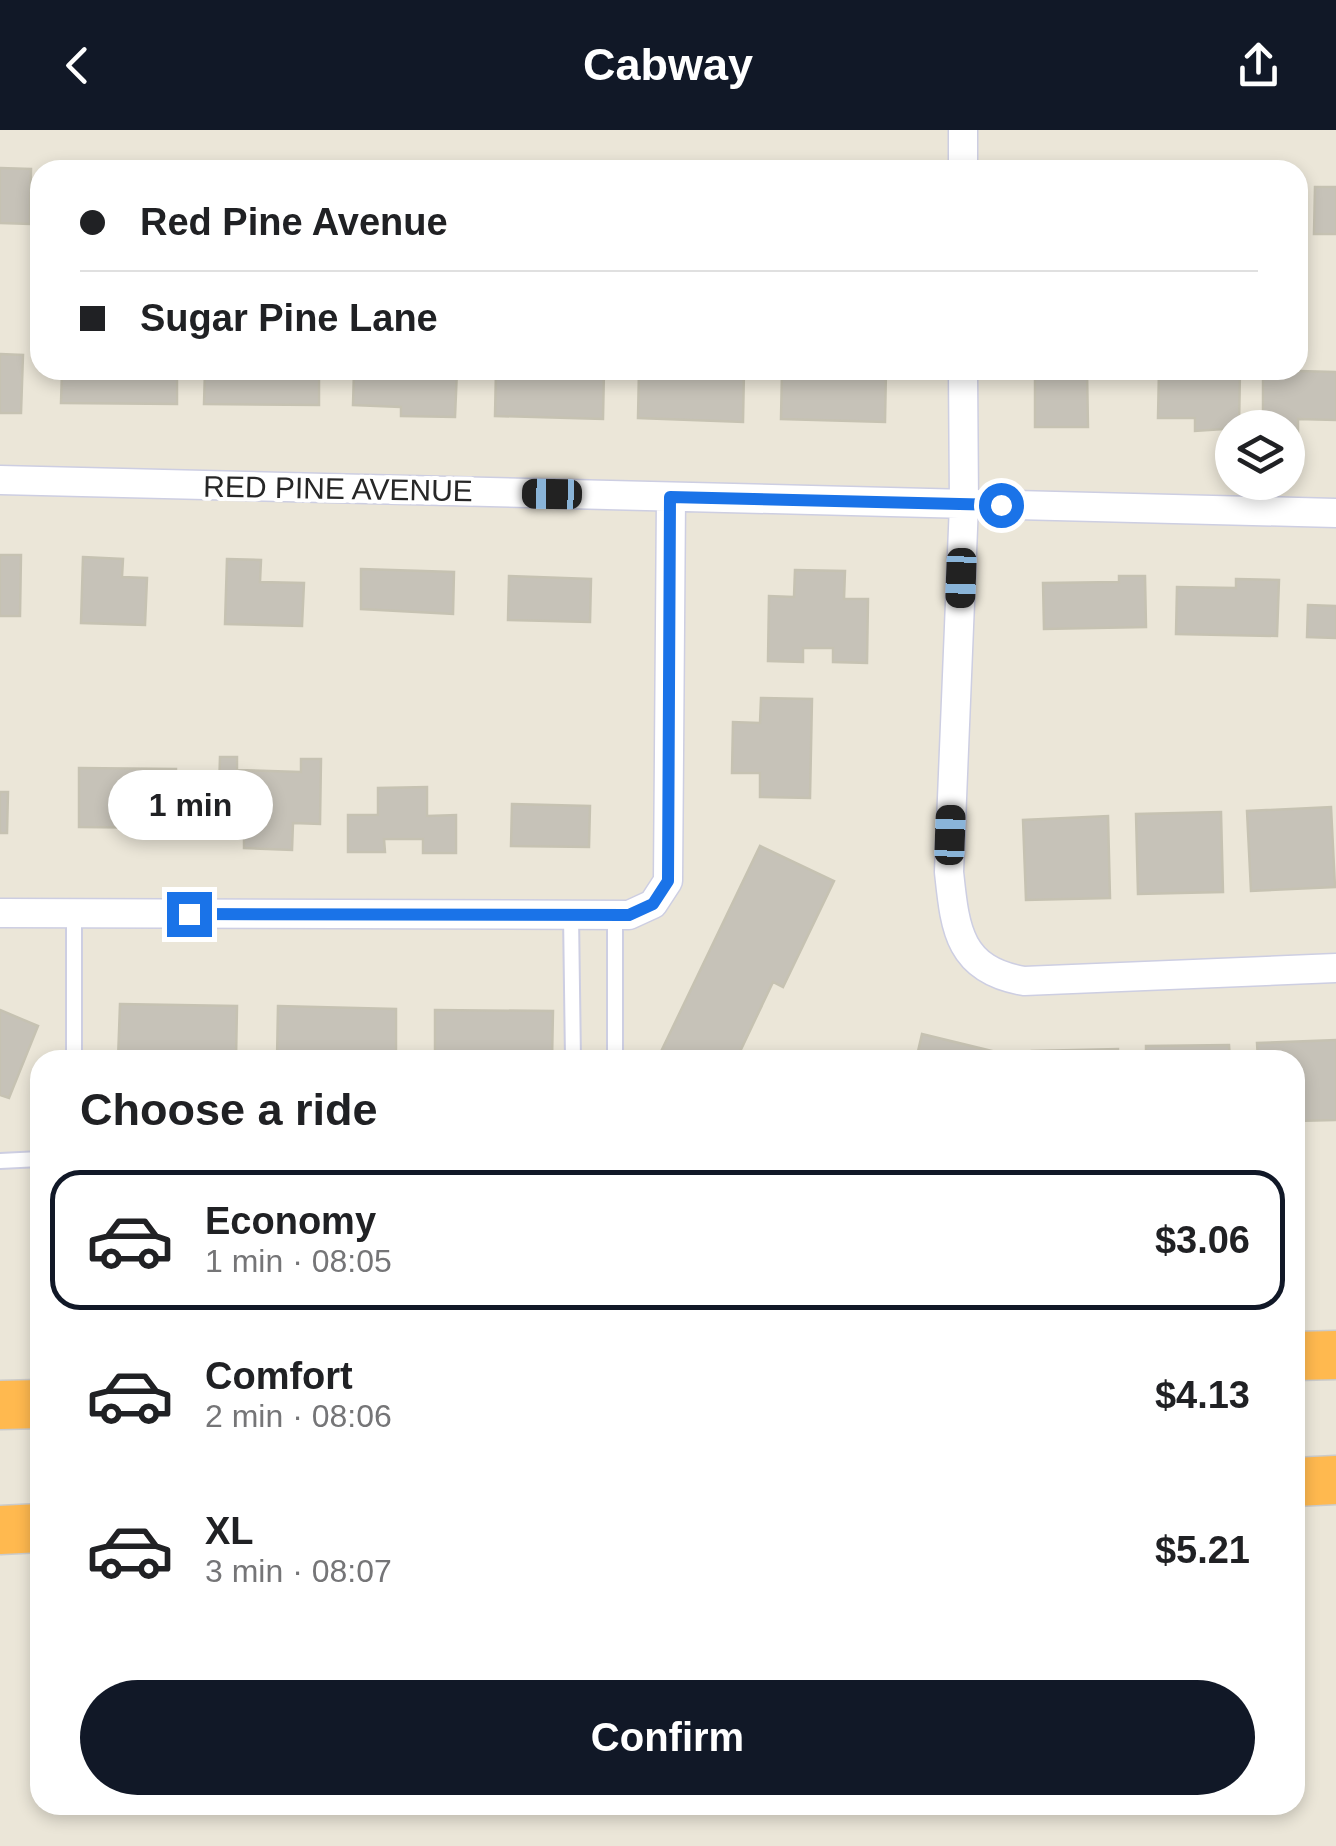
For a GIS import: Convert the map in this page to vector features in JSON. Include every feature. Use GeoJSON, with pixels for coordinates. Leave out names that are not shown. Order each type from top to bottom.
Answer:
{"type":"FeatureCollection","features":[{"type":"Feature","properties":{"kind":"highway"},"geometry":{"type":"LineString","coordinates":[[1305,1356],[1336,1355]]}},
{"type":"Feature","properties":{"kind":"highway"},"geometry":{"type":"LineString","coordinates":[[0,1405],[30,1404]]}},
{"type":"Feature","properties":{"kind":"highway"},"geometry":{"type":"LineString","coordinates":[[1305,1482],[1336,1480]]}},
{"type":"Feature","properties":{"kind":"highway"},"geometry":{"type":"LineString","coordinates":[[0,1530],[30,1528]]}},
{"type":"Feature","properties":{"kind":"street"},"geometry":{"type":"LineString","coordinates":[[963,130],[963,160]]}},
{"type":"Feature","properties":{"kind":"street"},"geometry":{"type":"LineString","coordinates":[[964,380],[964,504],[948,872],[955,929],[974,958],[999,977],[1024,982],[1336,968]]}},
{"type":"Feature","properties":{"kind":"street","name":"RED PINE AVENUE"},"geometry":{"type":"LineString","coordinates":[[0,480],[1336,513]]}},
{"type":"Feature","properties":{"kind":"street"},"geometry":{"type":"LineString","coordinates":[[0,913],[629,915],[653,904],[668,881],[670,497]]}},
{"type":"Feature","properties":{"kind":"lane"},"geometry":{"type":"LineString","coordinates":[[74,914],[74,1050]]}},
{"type":"Feature","properties":{"kind":"lane"},"geometry":{"type":"LineString","coordinates":[[571,914],[573,1050]]}},
{"type":"Feature","properties":{"kind":"lane"},"geometry":{"type":"LineString","coordinates":[[614,1050],[615,915]]}},
{"type":"Feature","properties":{"kind":"lane"},"geometry":{"type":"LineString","coordinates":[[0,1161],[30,1160]]}},
{"type":"Feature","properties":{"kind":"building"},"geometry":{"type":"Polygon","coordinates":[[[0,168],[30,169],[30,224],[0,223],[0,168]]]}},
{"type":"Feature","properties":{"kind":"building"},"geometry":{"type":"Polygon","coordinates":[[[1315,187],[1336,187],[1336,234],[1314,234],[1315,187]]]}},
{"type":"Feature","properties":{"kind":"building"},"geometry":{"type":"Polygon","coordinates":[[[0,354],[23,355],[21,413],[0,413],[0,354]]]}},
{"type":"Feature","properties":{"kind":"building"},"geometry":{"type":"Polygon","coordinates":[[[1308,371],[1336,372],[1336,420],[1305,419],[1305,410],[1263,410],[1263,380],[1308,380],[1308,371]]]}},
{"type":"Feature","properties":{"kind":"building"},"geometry":{"type":"Polygon","coordinates":[[[62,380],[177,380],[177,404],[61,403],[62,380]]]}},
{"type":"Feature","properties":{"kind":"building"},"geometry":{"type":"Polygon","coordinates":[[[205,380],[319,380],[319,405],[204,404],[205,380]]]}},
{"type":"Feature","properties":{"kind":"building"},"geometry":{"type":"Polygon","coordinates":[[[354,380],[457,380],[455,417],[401,416],[401,407],[353,405],[354,380]]]}},
{"type":"Feature","properties":{"kind":"building"},"geometry":{"type":"Polygon","coordinates":[[[496,380],[604,380],[603,419],[495,416],[496,380]]]}},
{"type":"Feature","properties":{"kind":"building"},"geometry":{"type":"Polygon","coordinates":[[[639,380],[744,380],[743,422],[638,418],[639,380]]]}},
{"type":"Feature","properties":{"kind":"building"},"geometry":{"type":"Polygon","coordinates":[[[782,380],[886,380],[885,422],[781,419],[782,380]]]}},
{"type":"Feature","properties":{"kind":"building"},"geometry":{"type":"Polygon","coordinates":[[[1035,380],[1087,380],[1088,427],[1035,427],[1035,380]]]}},
{"type":"Feature","properties":{"kind":"building"},"geometry":{"type":"Polygon","coordinates":[[[1159,380],[1240,380],[1239,410],[1215,410],[1215,430],[1195,431],[1195,418],[1158,418],[1159,380]]]}},
{"type":"Feature","properties":{"kind":"building"},"geometry":{"type":"Polygon","coordinates":[[[0,555],[21,555],[20,616],[0,616],[0,555]]]}},
{"type":"Feature","properties":{"kind":"building"},"geometry":{"type":"Polygon","coordinates":[[[83,557],[123,559],[122,577],[147,578],[145,625],[81,623],[83,557]]]}},
{"type":"Feature","properties":{"kind":"building"},"geometry":{"type":"Polygon","coordinates":[[[227,559],[261,560],[260,582],[304,583],[302,626],[225,624],[227,559]]]}},
{"type":"Feature","properties":{"kind":"building"},"geometry":{"type":"Polygon","coordinates":[[[361,569],[454,572],[453,614],[361,609],[361,569]]]}},
{"type":"Feature","properties":{"kind":"building"},"geometry":{"type":"Polygon","coordinates":[[[795,570],[845,571],[844,599],[868,599],[867,663],[833,662],[833,648],[803,648],[803,662],[768,661],[769,596],[794,597],[795,570]]]}},
{"type":"Feature","properties":{"kind":"building"},"geometry":{"type":"Polygon","coordinates":[[[509,576],[591,579],[590,622],[508,620],[509,576]]]}},
{"type":"Feature","properties":{"kind":"building"},"geometry":{"type":"Polygon","coordinates":[[[1119,576],[1145,576],[1146,627],[1044,629],[1043,583],[1119,582],[1119,576]]]}},
{"type":"Feature","properties":{"kind":"building"},"geometry":{"type":"Polygon","coordinates":[[[1236,579],[1279,580],[1277,636],[1176,634],[1177,587],[1236,588],[1236,579]]]}},
{"type":"Feature","properties":{"kind":"building"},"geometry":{"type":"Polygon","coordinates":[[[1308,605],[1336,606],[1336,638],[1307,637],[1308,605]]]}},
{"type":"Feature","properties":{"kind":"building"},"geometry":{"type":"Polygon","coordinates":[[[761,698],[812,699],[810,798],[760,797],[760,773],[732,773],[733,722],[760,723],[761,698]]]}},
{"type":"Feature","properties":{"kind":"building"},"geometry":{"type":"Polygon","coordinates":[[[220,757],[237,757],[237,770],[301,772],[301,759],[321,759],[320,824],[293,823],[292,850],[244,848],[244,822],[218,822],[220,757]]]}},
{"type":"Feature","properties":{"kind":"building"},"geometry":{"type":"Polygon","coordinates":[[[79,768],[176,769],[175,828],[79,827],[79,768]]]}},
{"type":"Feature","properties":{"kind":"building"},"geometry":{"type":"Polygon","coordinates":[[[427,787],[427,816],[456,815],[456,853],[423,853],[423,839],[384,839],[385,852],[348,852],[348,815],[378,815],[378,788],[427,787]]]}},
{"type":"Feature","properties":{"kind":"building"},"geometry":{"type":"Polygon","coordinates":[[[0,792],[8,792],[7,833],[0,833],[0,792]]]}},
{"type":"Feature","properties":{"kind":"building"},"geometry":{"type":"Polygon","coordinates":[[[512,804],[590,806],[589,847],[511,846],[512,804]]]}},
{"type":"Feature","properties":{"kind":"building"},"geometry":{"type":"Polygon","coordinates":[[[1331,807],[1335,887],[1251,891],[1247,811],[1331,807]]]}},
{"type":"Feature","properties":{"kind":"building"},"geometry":{"type":"Polygon","coordinates":[[[1221,812],[1223,892],[1138,894],[1136,814],[1221,812]]]}},
{"type":"Feature","properties":{"kind":"building"},"geometry":{"type":"Polygon","coordinates":[[[1108,816],[1110,898],[1026,900],[1023,820],[1108,816]]]}},
{"type":"Feature","properties":{"kind":"building"},"geometry":{"type":"Polygon","coordinates":[[[760,846],[834,881],[783,987],[773,982],[741,1050],[662,1050],[760,846]]]}},
{"type":"Feature","properties":{"kind":"building"},"geometry":{"type":"Polygon","coordinates":[[[120,1004],[237,1006],[236,1050],[118,1050],[120,1004]]]}},
{"type":"Feature","properties":{"kind":"building"},"geometry":{"type":"Polygon","coordinates":[[[278,1006],[396,1009],[396,1050],[277,1050],[278,1006]]]}},
{"type":"Feature","properties":{"kind":"building"},"geometry":{"type":"Polygon","coordinates":[[[0,1010],[38,1026],[9,1098],[0,1095],[0,1010]]]}},
{"type":"Feature","properties":{"kind":"building"},"geometry":{"type":"Polygon","coordinates":[[[435,1010],[553,1011],[552,1050],[435,1050],[435,1010]]]}},
{"type":"Feature","properties":{"kind":"building"},"geometry":{"type":"Polygon","coordinates":[[[922,1034],[988,1050],[918,1050],[922,1034]]]}},
{"type":"Feature","properties":{"kind":"building"},"geometry":{"type":"Polygon","coordinates":[[[1336,1040],[1336,1120],[1305,1121],[1305,1050],[1257,1050],[1257,1043],[1336,1040]]]}},
{"type":"Feature","properties":{"kind":"building"},"geometry":{"type":"Polygon","coordinates":[[[1229,1045],[1229,1050],[1146,1050],[1146,1046],[1229,1045]]]}},
{"type":"Feature","properties":{"kind":"route"},"geometry":{"type":"LineString","coordinates":[[189,914],[629,915],[653,904],[668,881],[670,497],[1001,505]]}}]}
